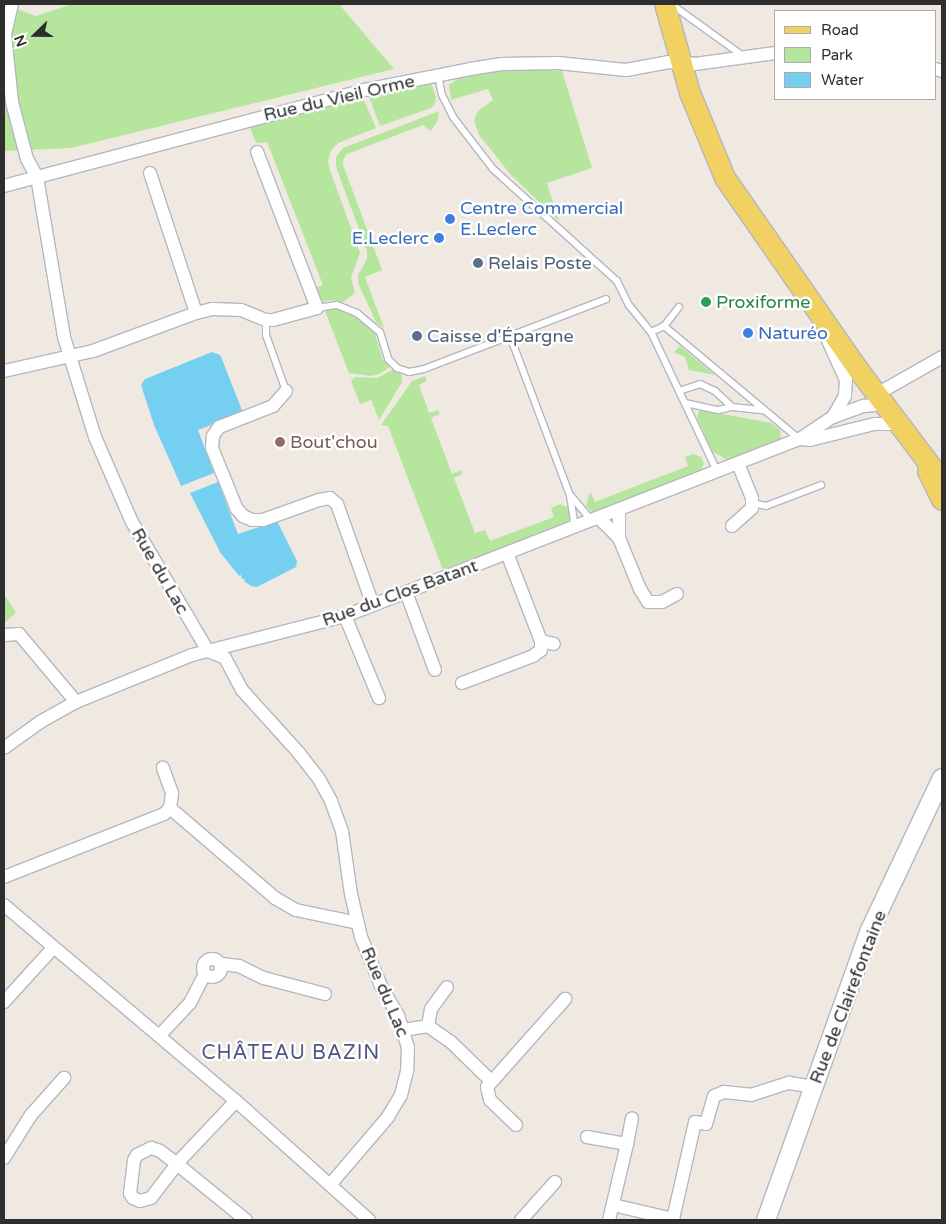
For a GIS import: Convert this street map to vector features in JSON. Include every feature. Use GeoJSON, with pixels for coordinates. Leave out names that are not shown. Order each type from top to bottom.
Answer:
{"type":"FeatureCollection","features":[{"type":"Feature","properties":{"kind":"main road"},"geometry":{"type":"LineString","coordinates":[[665,4],[690,93],[725,178],[898,424],[942,481]]}},
{"type":"Feature","properties":{"kind":"main road"},"geometry":{"type":"LineString","coordinates":[[918,451],[942,500]]}},
{"type":"Feature","properties":{"kind":"main road","name":"Rue de Clairefontaine"},"geometry":{"type":"LineString","coordinates":[[766,1220],[870,930],[942,778]]}},
{"type":"Feature","properties":{"kind":"street","name":"Rue du Lac"},"geometry":{"type":"LineString","coordinates":[[12,4],[4,35],[12,102],[27,159],[36,177],[48,257],[64,337],[95,437],[126,510],[161,574],[208,651],[225,658],[242,690],[319,779],[331,800],[342,831],[351,894],[369,959],[381,986],[398,1015],[408,1047],[407,1071],[401,1095],[388,1117],[330,1185]]}},
{"type":"Feature","properties":{"kind":"street","name":"Rue du Vieil Orme"},"geometry":{"type":"LineString","coordinates":[[4,186],[243,121],[365,90],[438,75],[502,64],[558,63],[626,70],[670,62],[695,64],[774,53]]}},
{"type":"Feature","properties":{"kind":"street"},"geometry":{"type":"LineString","coordinates":[[4,371],[93,351],[196,313],[212,309],[232,309],[266,320],[284,318],[317,308],[257,152]]}},
{"type":"Feature","properties":{"kind":"street"},"geometry":{"type":"LineString","coordinates":[[150,173],[196,313]]}},
{"type":"Feature","properties":{"kind":"street","name":"Rue du Clos Batant"},"geometry":{"type":"LineString","coordinates":[[805,293],[846,380],[846,396],[833,417]]}},
{"type":"Feature","properties":{"kind":"street"},"geometry":{"type":"LineString","coordinates":[[874,424],[881,399],[942,357]]}},
{"type":"Feature","properties":{"kind":"street"},"geometry":{"type":"LineString","coordinates":[[286,391],[273,406],[219,427],[213,436],[212,448],[236,509],[243,516],[252,520],[263,520],[319,500],[330,498],[337,504],[373,605]]}},
{"type":"Feature","properties":{"kind":"street","name":"Rue du Clos Batant"},"geometry":{"type":"LineString","coordinates":[[4,748],[40,722],[76,702],[192,655],[344,616],[800,440],[833,417],[881,399]]}},
{"type":"Feature","properties":{"kind":"street","name":"Rue du Clos Batant"},"geometry":{"type":"LineString","coordinates":[[800,440],[810,440],[874,424],[898,424]]}},
{"type":"Feature","properties":{"kind":"street"},"geometry":{"type":"LineString","coordinates":[[732,526],[746,516],[752,503],[752,498],[738,464]]}},
{"type":"Feature","properties":{"kind":"street"},"geometry":{"type":"LineString","coordinates":[[619,511],[619,538],[640,589],[648,602],[662,602],[678,594]]}},
{"type":"Feature","properties":{"kind":"street"},"geometry":{"type":"LineString","coordinates":[[595,520],[619,538]]}},
{"type":"Feature","properties":{"kind":"street"},"geometry":{"type":"LineString","coordinates":[[462,683],[533,656],[548,642],[507,554]]}},
{"type":"Feature","properties":{"kind":"street"},"geometry":{"type":"LineString","coordinates":[[406,592],[435,670]]}},
{"type":"Feature","properties":{"kind":"street"},"geometry":{"type":"LineString","coordinates":[[344,616],[379,698]]}},
{"type":"Feature","properties":{"kind":"street"},"geometry":{"type":"LineString","coordinates":[[4,635],[19,634],[76,702]]}},
{"type":"Feature","properties":{"kind":"street"},"geometry":{"type":"LineString","coordinates":[[4,877],[156,819],[170,808],[172,794],[163,768]]}},
{"type":"Feature","properties":{"kind":"street","name":"Rue du Lac"},"geometry":{"type":"LineString","coordinates":[[170,808],[275,898],[296,910],[358,923]]}},
{"type":"Feature","properties":{"kind":"street"},"geometry":{"type":"LineString","coordinates":[[4,906],[236,1101],[369,1220]]}},
{"type":"Feature","properties":{"kind":"street"},"geometry":{"type":"LineString","coordinates":[[4,1002],[53,948]]}},
{"type":"Feature","properties":{"kind":"street"},"geometry":{"type":"LineString","coordinates":[[159,1036],[190,1002],[204,975],[212,978],[222,970],[222,964],[239,966],[264,978],[325,994]]}},
{"type":"Feature","properties":{"kind":"street"},"geometry":{"type":"LineString","coordinates":[[428,1026],[431,1009],[447,987]]}},
{"type":"Feature","properties":{"kind":"street"},"geometry":{"type":"LineString","coordinates":[[516,1125],[490,1100],[487,1092],[491,1081],[565,999]]}},
{"type":"Feature","properties":{"kind":"street"},"geometry":{"type":"LineString","coordinates":[[403,1030],[428,1026],[451,1042],[491,1081]]}},
{"type":"Feature","properties":{"kind":"street"},"geometry":{"type":"LineString","coordinates":[[4,1158],[31,1115],[64,1078]]}},
{"type":"Feature","properties":{"kind":"street"},"geometry":{"type":"LineString","coordinates":[[613,1205],[673,1219],[695,1122],[706,1124],[714,1096],[724,1092],[751,1095],[788,1083],[813,1087]]}},
{"type":"Feature","properties":{"kind":"street"},"geometry":{"type":"LineString","coordinates":[[236,1101],[177,1164],[246,1220]]}},
{"type":"Feature","properties":{"kind":"street"},"geometry":{"type":"LineString","coordinates":[[609,1220],[632,1118]]}},
{"type":"Feature","properties":{"kind":"street"},"geometry":{"type":"LineString","coordinates":[[587,1137],[627,1144]]}},
{"type":"Feature","properties":{"kind":"street"},"geometry":{"type":"LineString","coordinates":[[521,1220],[555,1182]]}},
{"type":"Feature","properties":{"kind":"lane"},"geometry":{"type":"LineString","coordinates":[[671,4],[743,56]]}},
{"type":"Feature","properties":{"kind":"lane"},"geometry":{"type":"LineString","coordinates":[[438,75],[442,95],[453,117],[493,169],[617,281],[628,304],[651,332],[718,472]]}},
{"type":"Feature","properties":{"kind":"lane"},"geometry":{"type":"LineString","coordinates":[[317,308],[337,305],[357,313],[380,332],[388,359],[397,368],[408,372],[424,368],[606,299]]}},
{"type":"Feature","properties":{"kind":"lane"},"geometry":{"type":"LineString","coordinates":[[651,332],[664,326],[679,307]]}},
{"type":"Feature","properties":{"kind":"lane"},"geometry":{"type":"LineString","coordinates":[[266,320],[266,335],[286,391]]}},
{"type":"Feature","properties":{"kind":"lane"},"geometry":{"type":"LineString","coordinates":[[664,326],[800,440]]}},
{"type":"Feature","properties":{"kind":"lane"},"geometry":{"type":"LineString","coordinates":[[510,336],[570,496],[575,527]]}},
{"type":"Feature","properties":{"kind":"lane"},"geometry":{"type":"LineString","coordinates":[[679,391],[700,384],[715,391],[732,407]]}},
{"type":"Feature","properties":{"kind":"lane"},"geometry":{"type":"LineString","coordinates":[[685,403],[718,410],[732,407],[764,410]]}},
{"type":"Feature","properties":{"kind":"lane"},"geometry":{"type":"LineString","coordinates":[[752,503],[766,506],[821,486]]}},
{"type":"Feature","properties":{"kind":"lane"},"geometry":{"type":"LineString","coordinates":[[570,496],[595,520]]}},
{"type":"Feature","properties":{"kind":"green space"},"geometry":{"type":"Polygon","coordinates":[[[4,4],[36,16],[72,4],[339,4],[394,69],[71,148],[4,151],[4,4]]]}},
{"type":"Feature","properties":{"kind":"green space"},"geometry":{"type":"Polygon","coordinates":[[[498,70],[562,71],[592,168],[547,183],[559,221],[511,175],[479,135],[474,120],[478,111],[493,100],[488,89],[451,100],[449,85],[462,76],[498,70]]]}},
{"type":"Feature","properties":{"kind":"green space"},"geometry":{"type":"Polygon","coordinates":[[[431,83],[436,97],[435,104],[431,108],[380,126],[369,97],[431,83]]]}},
{"type":"Feature","properties":{"kind":"green space"},"geometry":{"type":"Polygon","coordinates":[[[363,98],[376,128],[338,143],[331,151],[328,161],[360,253],[351,277],[355,293],[342,303],[333,300],[323,302],[318,299],[314,288],[323,285],[267,142],[256,143],[249,125],[363,98]]]}},
{"type":"Feature","properties":{"kind":"green space"},"geometry":{"type":"Polygon","coordinates":[[[439,112],[437,122],[431,131],[423,125],[347,154],[343,160],[343,165],[382,270],[365,277],[384,328],[376,322],[358,283],[358,275],[367,259],[367,251],[336,167],[336,157],[343,148],[439,112]]]}},
{"type":"Feature","properties":{"kind":"green space"},"geometry":{"type":"Polygon","coordinates":[[[331,307],[353,314],[374,330],[383,360],[390,367],[379,374],[371,376],[349,373],[325,311],[331,307]]]}},
{"type":"Feature","properties":{"kind":"green space"},"geometry":{"type":"Polygon","coordinates":[[[680,346],[715,375],[689,370],[685,357],[674,352],[680,346]]]}},
{"type":"Feature","properties":{"kind":"green space"},"geometry":{"type":"Polygon","coordinates":[[[394,369],[402,375],[402,382],[379,420],[371,400],[360,404],[351,381],[355,377],[377,378],[394,369]]]}},
{"type":"Feature","properties":{"kind":"green space"},"geometry":{"type":"Polygon","coordinates":[[[425,376],[427,381],[419,385],[429,413],[438,410],[440,414],[431,418],[452,474],[461,470],[462,474],[454,478],[475,533],[485,530],[490,541],[554,517],[551,508],[560,504],[569,508],[570,518],[565,525],[443,570],[388,426],[381,425],[412,381],[425,376]]]}},
{"type":"Feature","properties":{"kind":"green space"},"geometry":{"type":"Polygon","coordinates":[[[699,411],[771,423],[780,430],[781,438],[733,461],[727,460],[712,451],[697,417],[699,411]]]}},
{"type":"Feature","properties":{"kind":"green space"},"geometry":{"type":"Polygon","coordinates":[[[693,454],[701,457],[704,463],[701,471],[598,513],[593,513],[586,506],[589,494],[591,493],[595,502],[688,466],[685,457],[693,454]]]}},
{"type":"Feature","properties":{"kind":"green space"},"geometry":{"type":"Polygon","coordinates":[[[4,594],[16,613],[4,623],[4,594]]]}},
{"type":"Feature","properties":{"kind":"water"},"geometry":{"type":"Polygon","coordinates":[[[212,352],[220,355],[243,413],[198,430],[214,473],[181,486],[154,425],[141,385],[145,379],[212,352]]]}},
{"type":"Feature","properties":{"kind":"water"},"geometry":{"type":"Polygon","coordinates":[[[218,482],[238,534],[277,521],[297,561],[296,567],[257,587],[251,586],[244,581],[245,579],[242,579],[241,575],[239,576],[220,552],[190,493],[218,482]]]}},
{"type":"Feature","properties":{"kind":"place","name":"Centre Commercial E.Leclerc"},"geometry":{"type":"Point","coordinates":[450,219]}},
{"type":"Feature","properties":{"kind":"place","name":"E.Leclerc"},"geometry":{"type":"Point","coordinates":[439,238]}},
{"type":"Feature","properties":{"kind":"place","name":"Relais Poste"},"geometry":{"type":"Point","coordinates":[478,263]}},
{"type":"Feature","properties":{"kind":"place","name":"Proxiforme"},"geometry":{"type":"Point","coordinates":[706,302]}},
{"type":"Feature","properties":{"kind":"place","name":"Naturéo"},"geometry":{"type":"Point","coordinates":[748,333]}},
{"type":"Feature","properties":{"kind":"place","name":"Caisse d'Épargne"},"geometry":{"type":"Point","coordinates":[417,336]}},
{"type":"Feature","properties":{"kind":"place","name":"Bout'chou"},"geometry":{"type":"Point","coordinates":[280,442]}},
{"type":"Feature","properties":{"kind":"district","name":"CHÂTEAU BAZIN"},"geometry":{"type":"Point","coordinates":[291,1053]}}]}
